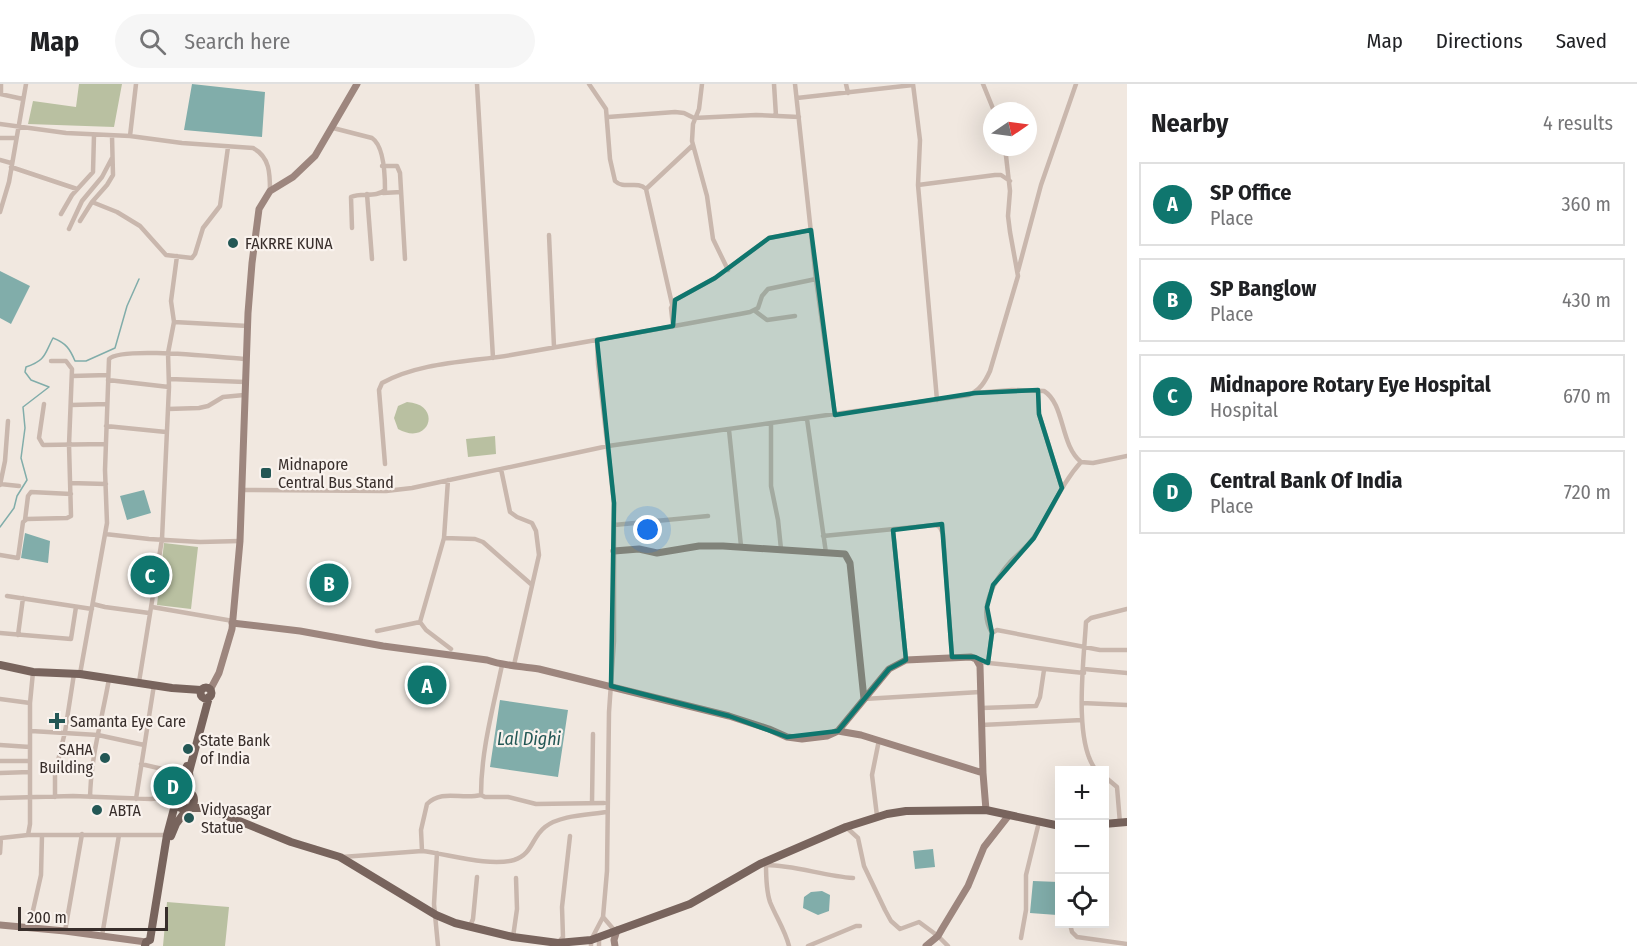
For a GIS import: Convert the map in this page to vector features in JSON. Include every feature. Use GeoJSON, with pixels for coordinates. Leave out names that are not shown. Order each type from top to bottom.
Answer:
{"type":"FeatureCollection","features":[{"type":"Feature","properties":{"kind":"main road"},"geometry":{"type":"LineString","coordinates":[[0,665],[33,672],[77,674],[139,682],[205,695]]}},
{"type":"Feature","properties":{"kind":"main road"},"geometry":{"type":"LineString","coordinates":[[150,943],[175,797],[184,774],[205,695]]}},
{"type":"Feature","properties":{"kind":"main road"},"geometry":{"type":"LineString","coordinates":[[150,943],[170,841],[176,824],[194,802],[189,772],[205,695]]}},
{"type":"Feature","properties":{"kind":"main road"},"geometry":{"type":"LineString","coordinates":[[175,797],[186,791],[203,808]]}},
{"type":"Feature","properties":{"kind":"main road"},"geometry":{"type":"LineString","coordinates":[[175,797],[180,808],[203,808],[291,842],[340,857],[436,915],[455,923],[513,937],[558,943],[591,943]]}},
{"type":"Feature","properties":{"kind":"main road"},"geometry":{"type":"LineString","coordinates":[[584,946],[599,936],[690,904],[739,874],[846,827],[877,816],[906,811],[986,810],[1055,825]]}},
{"type":"Feature","properties":{"kind":"main road"},"geometry":{"type":"LineString","coordinates":[[1109,824],[1124,822]]}},
{"type":"Feature","properties":{"kind":"street"},"geometry":{"type":"LineString","coordinates":[[2,84],[1,94],[23,99]]}},
{"type":"Feature","properties":{"kind":"street"},"geometry":{"type":"LineString","coordinates":[[0,212],[26,84]]}},
{"type":"Feature","properties":{"kind":"street"},"geometry":{"type":"LineString","coordinates":[[130,136],[136,84]]}},
{"type":"Feature","properties":{"kind":"street"},"geometry":{"type":"LineString","coordinates":[[205,695],[227,649],[232,622],[240,541],[244,395],[252,263],[259,208],[270,191],[315,156],[357,84]]}},
{"type":"Feature","properties":{"kind":"street"},"geometry":{"type":"LineString","coordinates":[[477,84],[493,358]]}},
{"type":"Feature","properties":{"kind":"street"},"geometry":{"type":"LineString","coordinates":[[589,84],[604,104],[608,117],[610,159],[615,181],[621,185],[640,184],[646,189],[672,304],[673,326]]}},
{"type":"Feature","properties":{"kind":"street"},"geometry":{"type":"LineString","coordinates":[[702,84],[699,109],[694,118],[693,145],[707,196],[713,239],[728,270]]}},
{"type":"Feature","properties":{"kind":"street"},"geometry":{"type":"LineString","coordinates":[[774,84],[776,116]]}},
{"type":"Feature","properties":{"kind":"street"},"geometry":{"type":"LineString","coordinates":[[795,84],[816,279],[835,415]]}},
{"type":"Feature","properties":{"kind":"street"},"geometry":{"type":"LineString","coordinates":[[846,84],[848,93]]}},
{"type":"Feature","properties":{"kind":"street"},"geometry":{"type":"LineString","coordinates":[[983,84],[990,102]]}},
{"type":"Feature","properties":{"kind":"street"},"geometry":{"type":"LineString","coordinates":[[975,393],[990,371],[1041,185],[1076,84]]}},
{"type":"Feature","properties":{"kind":"street"},"geometry":{"type":"LineString","coordinates":[[797,98],[913,85],[920,140],[918,185],[937,400]]}},
{"type":"Feature","properties":{"kind":"street"},"geometry":{"type":"LineString","coordinates":[[608,117],[675,111],[694,118],[799,117]]}},
{"type":"Feature","properties":{"kind":"street"},"geometry":{"type":"LineString","coordinates":[[0,124],[66,134],[130,136],[167,142],[253,148],[261,152],[266,160],[270,191]]}},
{"type":"Feature","properties":{"kind":"street"},"geometry":{"type":"LineString","coordinates":[[333,128],[376,140],[380,147],[385,186],[383,193]]}},
{"type":"Feature","properties":{"kind":"street"},"geometry":{"type":"LineString","coordinates":[[60,214],[77,189],[93,172],[94,135]]}},
{"type":"Feature","properties":{"kind":"street"},"geometry":{"type":"LineString","coordinates":[[80,221],[92,201],[110,180],[113,170],[112,136]]}},
{"type":"Feature","properties":{"kind":"street"},"geometry":{"type":"LineString","coordinates":[[0,138],[15,138]]}},
{"type":"Feature","properties":{"kind":"street"},"geometry":{"type":"LineString","coordinates":[[646,189],[693,145]]}},
{"type":"Feature","properties":{"kind":"street"},"geometry":{"type":"LineString","coordinates":[[92,201],[140,226],[166,255],[189,258],[194,256],[203,228],[217,211],[221,200],[228,147]]}},
{"type":"Feature","properties":{"kind":"street"},"geometry":{"type":"LineString","coordinates":[[1006,156],[1010,181],[1008,216],[1018,274]]}},
{"type":"Feature","properties":{"kind":"street"},"geometry":{"type":"LineString","coordinates":[[69,229],[82,201],[102,177],[112,158]]}},
{"type":"Feature","properties":{"kind":"street"},"geometry":{"type":"LineString","coordinates":[[0,160],[77,189]]}},
{"type":"Feature","properties":{"kind":"street"},"geometry":{"type":"LineString","coordinates":[[382,166],[393,165],[399,169],[405,259]]}},
{"type":"Feature","properties":{"kind":"street"},"geometry":{"type":"LineString","coordinates":[[918,185],[967,177],[998,175],[1010,181]]}},
{"type":"Feature","properties":{"kind":"street"},"geometry":{"type":"LineString","coordinates":[[352,228],[351,197],[401,192]]}},
{"type":"Feature","properties":{"kind":"street"},"geometry":{"type":"LineString","coordinates":[[367,194],[372,259]]}},
{"type":"Feature","properties":{"kind":"street"},"geometry":{"type":"LineString","coordinates":[[672,304],[680,297],[728,270],[769,238],[811,230]]}},
{"type":"Feature","properties":{"kind":"street"},"geometry":{"type":"LineString","coordinates":[[549,235],[554,347]]}},
{"type":"Feature","properties":{"kind":"street"},"geometry":{"type":"LineString","coordinates":[[139,682],[162,539],[170,379],[168,353],[174,322],[171,301],[177,256]]}},
{"type":"Feature","properties":{"kind":"street"},"geometry":{"type":"LineString","coordinates":[[755,311],[768,290],[816,279]]}},
{"type":"Feature","properties":{"kind":"street"},"geometry":{"type":"LineString","coordinates":[[386,464],[380,390],[382,383],[396,376],[433,367],[755,311],[767,320],[795,316]]}},
{"type":"Feature","properties":{"kind":"street"},"geometry":{"type":"LineString","coordinates":[[174,322],[248,326]]}},
{"type":"Feature","properties":{"kind":"street"},"geometry":{"type":"LineString","coordinates":[[591,943],[603,917],[607,871],[614,641],[614,525],[597,340]]}},
{"type":"Feature","properties":{"kind":"street"},"geometry":{"type":"LineString","coordinates":[[55,797],[55,773],[92,606],[105,534],[107,514],[105,444],[109,358],[113,354],[168,353],[247,359]]}},
{"type":"Feature","properties":{"kind":"street"},"geometry":{"type":"LineString","coordinates":[[25,520],[70,517],[71,366],[69,362],[51,361]]}},
{"type":"Feature","properties":{"kind":"street"},"geometry":{"type":"LineString","coordinates":[[72,375],[108,377],[169,387]]}},
{"type":"Feature","properties":{"kind":"street"},"geometry":{"type":"LineString","coordinates":[[170,379],[245,382]]}},
{"type":"Feature","properties":{"kind":"street"},"geometry":{"type":"LineString","coordinates":[[1038,390],[1040,414],[1062,488]]}},
{"type":"Feature","properties":{"kind":"street"},"geometry":{"type":"LineString","coordinates":[[242,490],[412,488],[608,446],[807,420],[975,393],[1038,390],[1051,397],[1071,449],[1082,462],[1093,463],[1127,456]]}},
{"type":"Feature","properties":{"kind":"street"},"geometry":{"type":"LineString","coordinates":[[168,409],[199,408],[208,406],[223,397],[244,395]]}},
{"type":"Feature","properties":{"kind":"street"},"geometry":{"type":"LineString","coordinates":[[44,404],[40,433],[40,443],[43,445],[105,444]]}},
{"type":"Feature","properties":{"kind":"street"},"geometry":{"type":"LineString","coordinates":[[71,405],[107,404]]}},
{"type":"Feature","properties":{"kind":"street"},"geometry":{"type":"LineString","coordinates":[[807,420],[826,553]]}},
{"type":"Feature","properties":{"kind":"street"},"geometry":{"type":"LineString","coordinates":[[9,421],[0,484],[18,486]]}},
{"type":"Feature","properties":{"kind":"street"},"geometry":{"type":"LineString","coordinates":[[771,424],[771,486],[781,549]]}},
{"type":"Feature","properties":{"kind":"street"},"geometry":{"type":"LineString","coordinates":[[106,426],[166,432]]}},
{"type":"Feature","properties":{"kind":"street"},"geometry":{"type":"LineString","coordinates":[[729,430],[741,546]]}},
{"type":"Feature","properties":{"kind":"street"},"geometry":{"type":"LineString","coordinates":[[988,663],[992,633],[987,616],[993,585],[1011,561],[1034,538],[1070,473],[1082,462]]}},
{"type":"Feature","properties":{"kind":"street"},"geometry":{"type":"LineString","coordinates":[[501,469],[510,512],[517,518],[532,523],[536,531],[539,555],[514,665]]}},
{"type":"Feature","properties":{"kind":"street"},"geometry":{"type":"LineString","coordinates":[[420,622],[444,538],[448,480]]}},
{"type":"Feature","properties":{"kind":"street"},"geometry":{"type":"LineString","coordinates":[[70,483],[106,484]]}},
{"type":"Feature","properties":{"kind":"street"},"geometry":{"type":"LineString","coordinates":[[1,555],[15,559],[19,557],[28,496],[31,492],[71,494]]}},
{"type":"Feature","properties":{"kind":"street"},"geometry":{"type":"LineString","coordinates":[[614,525],[708,516]]}},
{"type":"Feature","properties":{"kind":"street"},"geometry":{"type":"LineString","coordinates":[[823,536],[935,525],[942,530],[952,657]]}},
{"type":"Feature","properties":{"kind":"street"},"geometry":{"type":"LineString","coordinates":[[893,530],[906,660]]}},
{"type":"Feature","properties":{"kind":"street"},"geometry":{"type":"LineString","coordinates":[[105,534],[200,542],[240,541]]}},
{"type":"Feature","properties":{"kind":"street"},"geometry":{"type":"LineString","coordinates":[[444,538],[475,539],[483,542],[532,585]]}},
{"type":"Feature","properties":{"kind":"street"},"geometry":{"type":"LineString","coordinates":[[614,551],[639,549],[657,553],[699,546],[741,546],[845,554],[849,559],[864,699]]}},
{"type":"Feature","properties":{"kind":"street"},"geometry":{"type":"LineString","coordinates":[[7,596],[76,607],[105,607],[149,613]]}},
{"type":"Feature","properties":{"kind":"street"},"geometry":{"type":"LineString","coordinates":[[18,635],[23,598]]}},
{"type":"Feature","properties":{"kind":"street"},"geometry":{"type":"LineString","coordinates":[[0,633],[71,639],[76,607]]}},
{"type":"Feature","properties":{"kind":"street"},"geometry":{"type":"LineString","coordinates":[[152,607],[232,622],[487,660],[502,665],[514,665],[611,686],[729,716],[787,737],[802,739],[827,736],[838,731],[889,669],[906,660],[971,657],[979,662],[1044,670],[1127,673]]}},
{"type":"Feature","properties":{"kind":"street"},"geometry":{"type":"LineString","coordinates":[[1094,766],[1088,754],[1082,720],[1088,620],[1127,609]]}},
{"type":"Feature","properties":{"kind":"street"},"geometry":{"type":"LineString","coordinates":[[377,631],[420,622]]}},
{"type":"Feature","properties":{"kind":"street"},"geometry":{"type":"LineString","coordinates":[[420,622],[426,630],[451,649]]}},
{"type":"Feature","properties":{"kind":"street"},"geometry":{"type":"LineString","coordinates":[[992,633],[998,630],[1108,651],[1127,650]]}},
{"type":"Feature","properties":{"kind":"street"},"geometry":{"type":"LineString","coordinates":[[979,662],[986,810]]}},
{"type":"Feature","properties":{"kind":"street"},"geometry":{"type":"LineString","coordinates":[[481,795],[486,738],[502,665]]}},
{"type":"Feature","properties":{"kind":"street"},"geometry":{"type":"LineString","coordinates":[[980,708],[1036,706],[1040,697],[1044,670]]}},
{"type":"Feature","properties":{"kind":"street"},"geometry":{"type":"LineString","coordinates":[[28,835],[30,824],[30,703],[33,672]]}},
{"type":"Feature","properties":{"kind":"street"},"geometry":{"type":"LineString","coordinates":[[90,797],[91,770],[109,679]]}},
{"type":"Feature","properties":{"kind":"street"},"geometry":{"type":"LineString","coordinates":[[136,799],[154,685]]}},
{"type":"Feature","properties":{"kind":"street"},"geometry":{"type":"LineString","coordinates":[[864,699],[980,692]]}},
{"type":"Feature","properties":{"kind":"street"},"geometry":{"type":"LineString","coordinates":[[0,699],[30,703]]}},
{"type":"Feature","properties":{"kind":"street"},"geometry":{"type":"LineString","coordinates":[[1082,703],[1127,705]]}},
{"type":"Feature","properties":{"kind":"street"},"geometry":{"type":"LineString","coordinates":[[981,725],[1082,720]]}},
{"type":"Feature","properties":{"kind":"street"},"geometry":{"type":"LineString","coordinates":[[31,731],[98,735],[144,745]]}},
{"type":"Feature","properties":{"kind":"street"},"geometry":{"type":"LineString","coordinates":[[838,731],[879,740],[983,773]]}},
{"type":"Feature","properties":{"kind":"street"},"geometry":{"type":"LineString","coordinates":[[592,803],[593,734]]}},
{"type":"Feature","properties":{"kind":"street"},"geometry":{"type":"LineString","coordinates":[[877,816],[872,775],[879,740]]}},
{"type":"Feature","properties":{"kind":"street"},"geometry":{"type":"LineString","coordinates":[[0,745],[30,747]]}},
{"type":"Feature","properties":{"kind":"street"},"geometry":{"type":"LineString","coordinates":[[0,761],[30,761]]}},
{"type":"Feature","properties":{"kind":"street"},"geometry":{"type":"LineString","coordinates":[[141,764],[184,774]]}},
{"type":"Feature","properties":{"kind":"street"},"geometry":{"type":"LineString","coordinates":[[0,773],[30,772]]}},
{"type":"Feature","properties":{"kind":"street"},"geometry":{"type":"LineString","coordinates":[[1109,780],[1117,787],[1124,822]]}},
{"type":"Feature","properties":{"kind":"street"},"geometry":{"type":"LineString","coordinates":[[0,798],[30,796],[136,799],[175,797]]}},
{"type":"Feature","properties":{"kind":"street"},"geometry":{"type":"LineString","coordinates":[[422,851],[421,830],[427,804],[439,796],[508,797],[536,804],[604,803]]}},
{"type":"Feature","properties":{"kind":"street"},"geometry":{"type":"LineString","coordinates":[[340,857],[422,851],[483,861],[512,860],[527,853],[543,828],[552,822],[607,812]]}},
{"type":"Feature","properties":{"kind":"street"},"geometry":{"type":"LineString","coordinates":[[926,946],[938,936],[968,886],[984,847],[1009,815]]}},
{"type":"Feature","properties":{"kind":"street"},"geometry":{"type":"LineString","coordinates":[[1021,938],[1026,910],[1026,875],[1039,822]]}},
{"type":"Feature","properties":{"kind":"street"},"geometry":{"type":"LineString","coordinates":[[846,827],[858,838],[864,866],[891,921],[900,929],[919,922],[948,946]]}},
{"type":"Feature","properties":{"kind":"street"},"geometry":{"type":"LineString","coordinates":[[65,931],[82,834]]}},
{"type":"Feature","properties":{"kind":"street"},"geometry":{"type":"LineString","coordinates":[[0,853],[1,838],[28,835],[167,835]]}},
{"type":"Feature","properties":{"kind":"street"},"geometry":{"type":"LineString","coordinates":[[29,928],[41,875],[42,835]]}},
{"type":"Feature","properties":{"kind":"street"},"geometry":{"type":"LineString","coordinates":[[102,936],[119,835]]}},
{"type":"Feature","properties":{"kind":"street"},"geometry":{"type":"LineString","coordinates":[[558,943],[563,937],[562,907],[570,836]]}},
{"type":"Feature","properties":{"kind":"street"},"geometry":{"type":"LineString","coordinates":[[436,853],[434,904],[438,946]]}},
{"type":"Feature","properties":{"kind":"street"},"geometry":{"type":"LineString","coordinates":[[789,946],[787,936],[770,902],[766,888],[766,863],[827,876],[853,878]]}},
{"type":"Feature","properties":{"kind":"street"},"geometry":{"type":"LineString","coordinates":[[470,926],[473,919],[477,877]]}},
{"type":"Feature","properties":{"kind":"street"},"geometry":{"type":"LineString","coordinates":[[513,937],[517,909],[516,878]]}},
{"type":"Feature","properties":{"kind":"street"},"geometry":{"type":"LineString","coordinates":[[603,917],[616,930],[615,946]]}},
{"type":"Feature","properties":{"kind":"street"},"geometry":{"type":"LineString","coordinates":[[0,925],[150,943]]}},
{"type":"Feature","properties":{"kind":"street"},"geometry":{"type":"LineString","coordinates":[[808,946],[860,926]]}},
{"type":"Feature","properties":{"kind":"street"},"geometry":{"type":"LineString","coordinates":[[1071,928],[1077,937],[1127,944]]}},
{"type":"Feature","properties":{"kind":"street"},"geometry":{"type":"LineString","coordinates":[[599,936],[599,946]]}},
{"type":"Feature","properties":{"kind":"highlighted area"},"geometry":{"type":"Polygon","coordinates":[[[811,230],[835,415],[975,393],[1038,390],[1039,414],[1062,488],[1034,538],[993,585],[987,607],[992,633],[988,663],[975,657],[952,657],[942,524],[893,530],[906,660],[889,669],[838,731],[787,737],[729,716],[611,686],[614,503],[597,340],[673,326],[675,300],[715,278],[769,238],[811,230]]]}},
{"type":"Feature","properties":{"kind":"green space"},"geometry":{"type":"Polygon","coordinates":[[[79,84],[122,84],[114,127],[28,124],[33,101],[76,107],[79,84]]]}},
{"type":"Feature","properties":{"kind":"green space"},"geometry":{"type":"Polygon","coordinates":[[[407,402],[418,404],[428,416],[428,423],[418,433],[398,429],[394,418],[398,406],[407,402]]]}},
{"type":"Feature","properties":{"kind":"green space"},"geometry":{"type":"Polygon","coordinates":[[[495,436],[496,454],[468,457],[466,439],[495,436]]]}},
{"type":"Feature","properties":{"kind":"green space"},"geometry":{"type":"Polygon","coordinates":[[[164,543],[198,547],[191,609],[157,605],[164,543]]]}},
{"type":"Feature","properties":{"kind":"green space"},"geometry":{"type":"Polygon","coordinates":[[[167,902],[229,907],[225,946],[163,946],[167,902]]]}},
{"type":"Feature","properties":{"kind":"water"},"geometry":{"type":"Polygon","coordinates":[[[192,84],[265,92],[262,137],[184,130],[192,84]]]}},
{"type":"Feature","properties":{"kind":"water"},"geometry":{"type":"Polygon","coordinates":[[[0,271],[30,286],[11,324],[0,318],[0,271]]]}},
{"type":"Feature","properties":{"kind":"water"},"geometry":{"type":"Polygon","coordinates":[[[144,490],[151,513],[127,520],[120,496],[144,490]]]}},
{"type":"Feature","properties":{"kind":"water"},"geometry":{"type":"Polygon","coordinates":[[[25,533],[50,541],[48,563],[21,558],[25,533]]]}},
{"type":"Feature","properties":{"kind":"water","name":"Lal Dighi"},"geometry":{"type":"Polygon","coordinates":[[[500,700],[568,710],[558,777],[490,767],[500,700]]]}},
{"type":"Feature","properties":{"kind":"water"},"geometry":{"type":"Polygon","coordinates":[[[933,849],[935,867],[915,869],[913,851],[933,849]]]}},
{"type":"Feature","properties":{"kind":"water"},"geometry":{"type":"Polygon","coordinates":[[[1033,881],[1055,882],[1055,915],[1030,913],[1033,881]]]}},
{"type":"Feature","properties":{"kind":"water"},"geometry":{"type":"Polygon","coordinates":[[[822,891],[830,895],[829,911],[818,915],[803,908],[804,897],[811,892],[822,891]]]}},
{"type":"Feature","properties":{"kind":"waterway"},"geometry":{"type":"LineString","coordinates":[[0,527],[14,508],[17,496],[27,480],[21,458],[25,428],[23,407],[49,387],[31,380],[25,372],[26,367],[41,359],[53,338],[67,347],[75,361],[86,361],[115,348],[127,306],[139,279]]}},
{"type":"Feature","properties":{"kind":"place","name":"FAKRRE KUNA"},"geometry":{"type":"Point","coordinates":[233,243]}},
{"type":"Feature","properties":{"kind":"place","name":"Midnapore Central Bus Stand"},"geometry":{"type":"Point","coordinates":[266,473]}},
{"type":"Feature","properties":{"kind":"place","name":"Midnapore Rotary Eye Hospital"},"geometry":{"type":"Point","coordinates":[150,575]}},
{"type":"Feature","properties":{"kind":"place","name":"SP Banglow"},"geometry":{"type":"Point","coordinates":[329,583]}},
{"type":"Feature","properties":{"kind":"place","name":"SP Office"},"geometry":{"type":"Point","coordinates":[427,685]}},
{"type":"Feature","properties":{"kind":"place","name":"Samanta Eye Care"},"geometry":{"type":"Point","coordinates":[57,721]}},
{"type":"Feature","properties":{"kind":"place","name":"State Bank of India"},"geometry":{"type":"Point","coordinates":[188,749]}},
{"type":"Feature","properties":{"kind":"place","name":"SAHA Building"},"geometry":{"type":"Point","coordinates":[105,758]}},
{"type":"Feature","properties":{"kind":"place","name":"Central Bank Of India"},"geometry":{"type":"Point","coordinates":[173,786]}},
{"type":"Feature","properties":{"kind":"place","name":"ABTA"},"geometry":{"type":"Point","coordinates":[97,810]}},
{"type":"Feature","properties":{"kind":"place","name":"Vidyasagar Statue"},"geometry":{"type":"Point","coordinates":[189,818]}}]}
